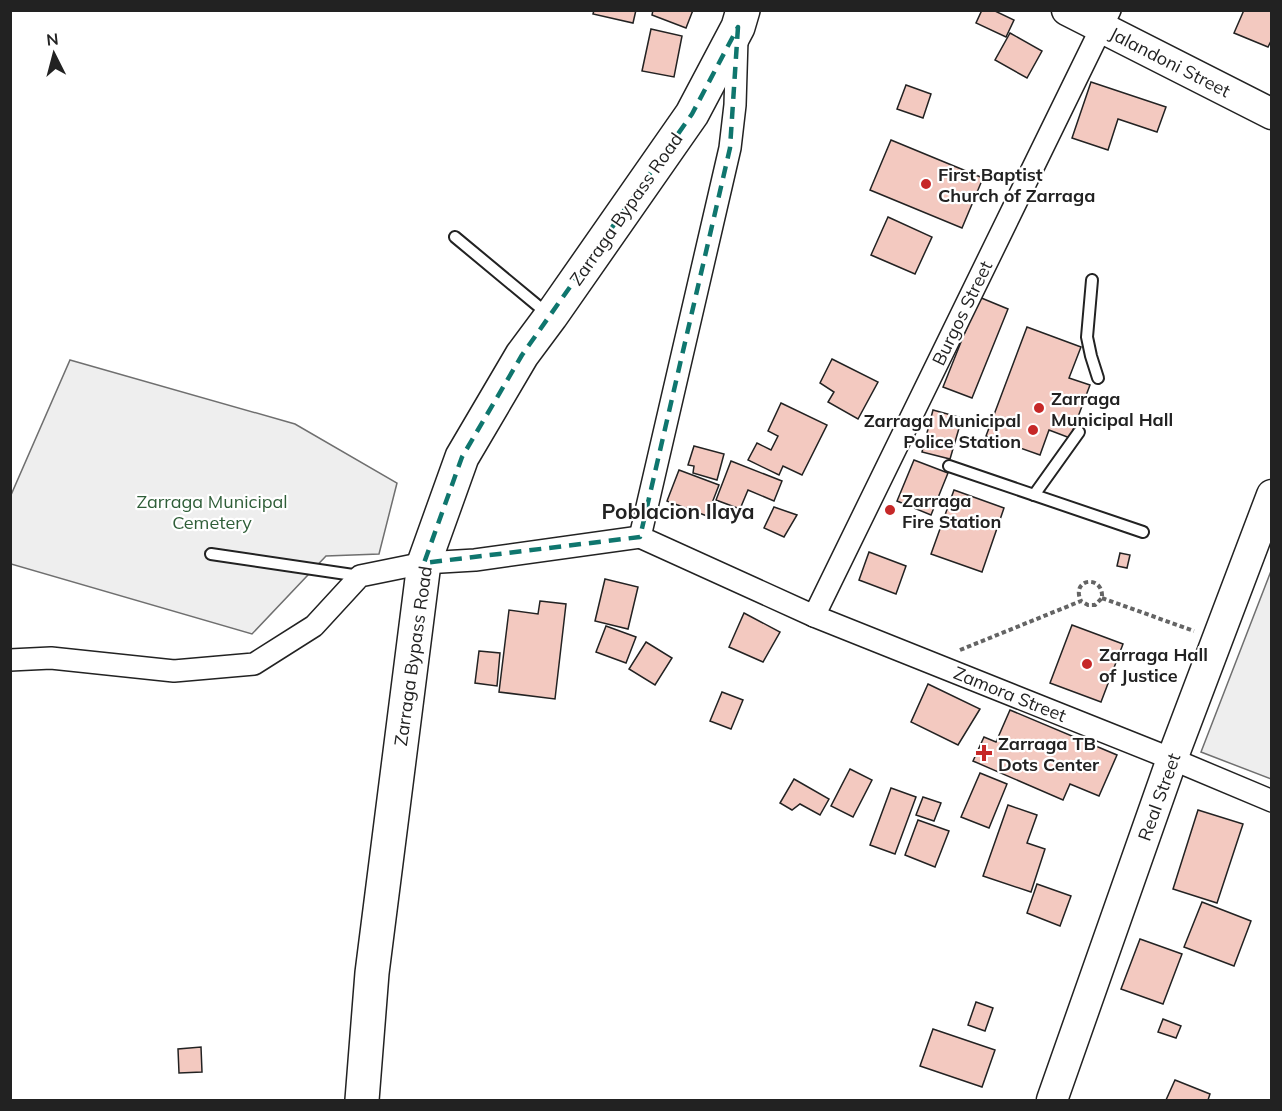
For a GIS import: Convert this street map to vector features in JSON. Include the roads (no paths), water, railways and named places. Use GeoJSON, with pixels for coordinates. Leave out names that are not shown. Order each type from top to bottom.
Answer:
{"type":"FeatureCollection","features":[{"type":"Feature","properties":{"kind":"main road","name":"Jalandoni Street"},"geometry":{"type":"LineString","coordinates":[[1067,10],[1106,19],[1272,114]]}},
{"type":"Feature","properties":{"kind":"main road","name":"Zarraga Bypass Road"},"geometry":{"type":"LineString","coordinates":[[362,1101],[372,973],[424,563],[462,457],[522,355],[692,114],[740,19]]}},
{"type":"Feature","properties":{"kind":"main road","name":"Real Street"},"geometry":{"type":"LineString","coordinates":[[1056,1099],[1172,759],[1272,495]]}},
{"type":"Feature","properties":{"kind":"street"},"geometry":{"type":"LineString","coordinates":[[10,660],[51,658],[174,671],[254,663],[314,626],[360,576],[424,563],[476,560],[640,537],[729,148],[735,105],[740,19]]}},
{"type":"Feature","properties":{"kind":"street","name":"Burgos Street"},"geometry":{"type":"LineString","coordinates":[[814,616],[1106,19]]}},
{"type":"Feature","properties":{"kind":"street","name":"Zamora Street"},"geometry":{"type":"LineString","coordinates":[[640,537],[814,616],[1272,801]]}},
{"type":"Feature","properties":{"kind":"lane"},"geometry":{"type":"LineString","coordinates":[[455,237],[551,316]]}},
{"type":"Feature","properties":{"kind":"lane"},"geometry":{"type":"LineString","coordinates":[[1092,280],[1087,337],[1098,378]]}},
{"type":"Feature","properties":{"kind":"lane"},"geometry":{"type":"LineString","coordinates":[[1035,495],[1079,432]]}},
{"type":"Feature","properties":{"kind":"lane"},"geometry":{"type":"LineString","coordinates":[[949,466],[1143,532]]}},
{"type":"Feature","properties":{"kind":"lane"},"geometry":{"type":"LineString","coordinates":[[211,554],[360,576]]}},
{"type":"Feature","properties":{"kind":"place","name":"First Baptist Church of Zarraga"},"geometry":{"type":"Point","coordinates":[926,184]}},
{"type":"Feature","properties":{"kind":"place","name":"Zarraga Municipal Hall"},"geometry":{"type":"Point","coordinates":[1039,408]}},
{"type":"Feature","properties":{"kind":"place","name":"Zarraga Municipal Police Station"},"geometry":{"type":"Point","coordinates":[1033,430]}},
{"type":"Feature","properties":{"kind":"place","name":"Zarraga Fire Station"},"geometry":{"type":"Point","coordinates":[890,510]}},
{"type":"Feature","properties":{"kind":"place","name":"Zarraga Hall of Justice"},"geometry":{"type":"Point","coordinates":[1087,664]}},
{"type":"Feature","properties":{"kind":"place","name":"Zarraga TB Dots Center"},"geometry":{"type":"Point","coordinates":[984,753]}},
{"type":"Feature","properties":{"kind":"district","name":"Poblacion Ilaya"},"geometry":{"type":"Point","coordinates":[678,511]}},
{"type":"Feature","properties":{"kind":"park label","name":"Zarraga Municipal Cemetery"},"geometry":{"type":"Point","coordinates":[212,511]}}]}
